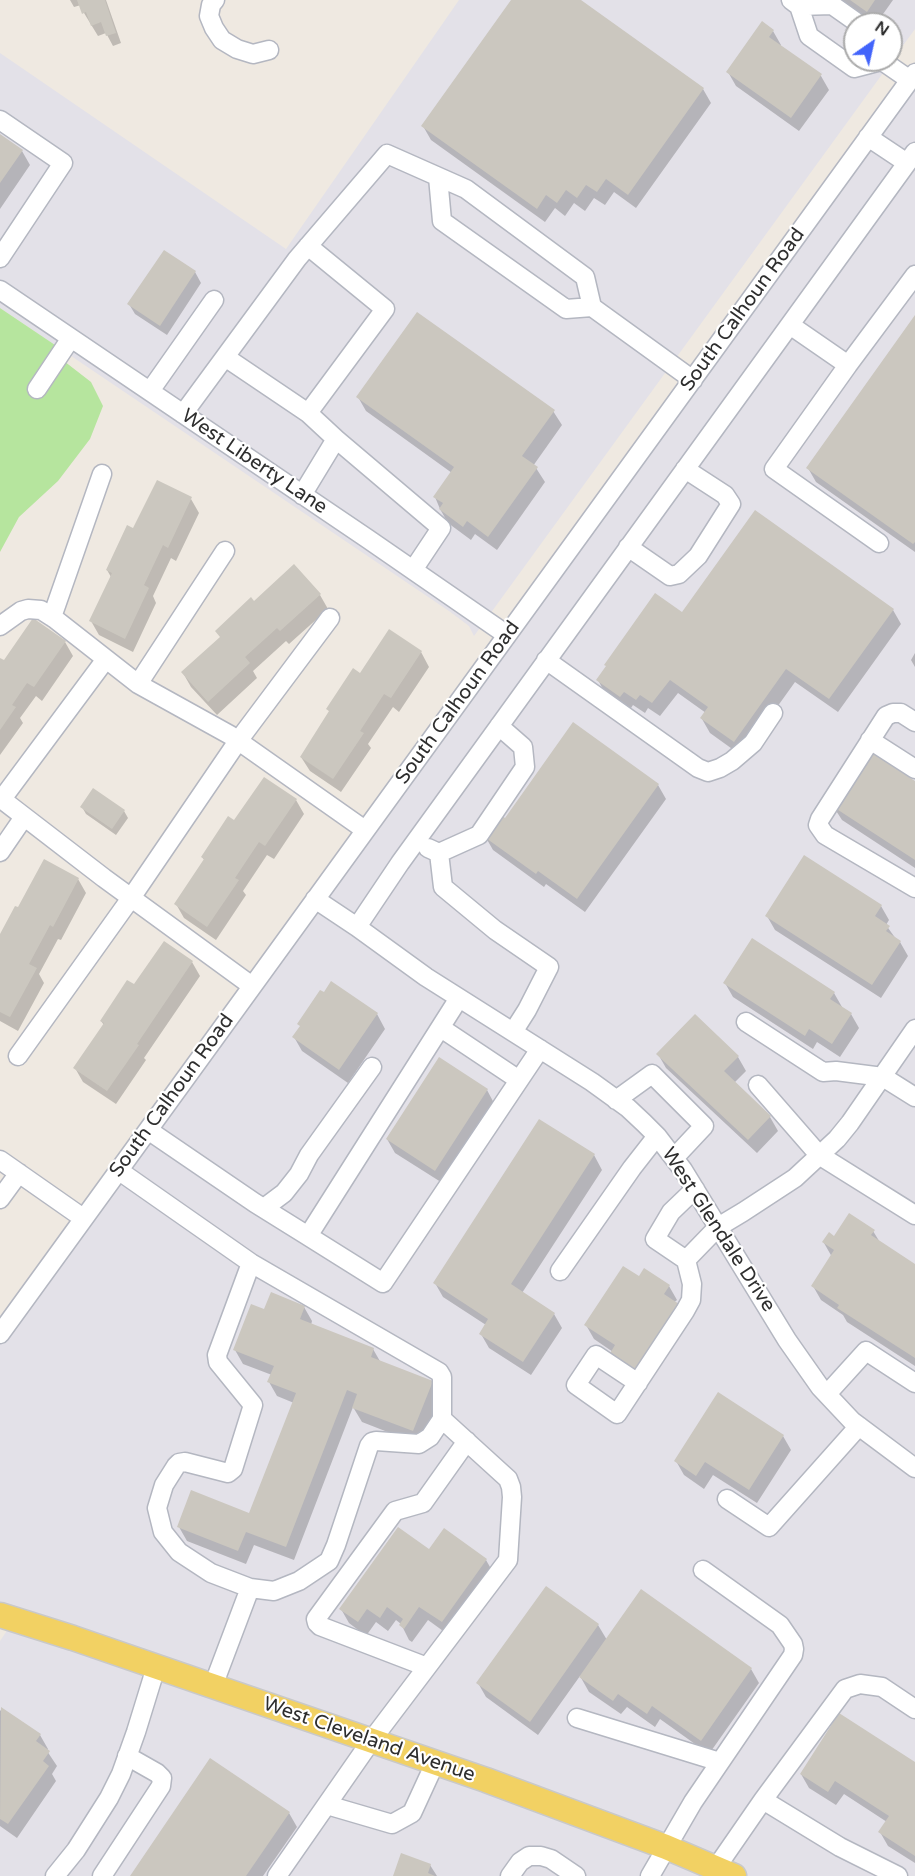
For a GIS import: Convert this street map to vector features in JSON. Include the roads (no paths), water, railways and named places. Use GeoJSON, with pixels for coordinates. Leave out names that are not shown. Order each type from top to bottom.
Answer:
{"type":"FeatureCollection","features":[{"type":"Feature","properties":{"kind":"main road","name":"West Cleveland Avenue"},"geometry":{"type":"LineString","coordinates":[[1,1617],[435,1762],[666,1847],[725,1872]]}},
{"type":"Feature","properties":{"kind":"street"},"geometry":{"type":"LineString","coordinates":[[215,0],[209,16],[222,40],[237,49],[253,54],[269,50]]}},
{"type":"Feature","properties":{"kind":"street"},"geometry":{"type":"LineString","coordinates":[[843,13],[832,5],[795,3],[809,36],[843,60]]}},
{"type":"Feature","properties":{"kind":"street","name":"South Calhoun Road"},"geometry":{"type":"LineString","coordinates":[[0,1334],[912,76]]}},
{"type":"Feature","properties":{"kind":"street"},"geometry":{"type":"LineString","coordinates":[[0,120],[63,163],[0,258]]}},
{"type":"Feature","properties":{"kind":"street"},"geometry":{"type":"LineString","coordinates":[[357,927],[546,660],[911,157],[868,137]]}},
{"type":"Feature","properties":{"kind":"street"},"geometry":{"type":"LineString","coordinates":[[183,414],[308,246],[387,154],[466,189],[585,277],[592,307]]}},
{"type":"Feature","properties":{"kind":"street"},"geometry":{"type":"LineString","coordinates":[[438,177],[442,221],[566,309],[592,307],[693,380]]}},
{"type":"Feature","properties":{"kind":"street"},"geometry":{"type":"LineString","coordinates":[[308,246],[385,309],[308,413]]}},
{"type":"Feature","properties":{"kind":"street"},"geometry":{"type":"LineString","coordinates":[[879,543],[774,469],[915,275]]}},
{"type":"Feature","properties":{"kind":"street","name":"West Liberty Lane"},"geometry":{"type":"LineString","coordinates":[[0,290],[507,635]]}},
{"type":"Feature","properties":{"kind":"street"},"geometry":{"type":"LineString","coordinates":[[150,392],[214,300]]}},
{"type":"Feature","properties":{"kind":"street"},"geometry":{"type":"LineString","coordinates":[[790,325],[849,365]]}},
{"type":"Feature","properties":{"kind":"street"},"geometry":{"type":"LineString","coordinates":[[37,389],[71,338]]}},
{"type":"Feature","properties":{"kind":"street"},"geometry":{"type":"LineString","coordinates":[[225,357],[308,413],[441,528],[413,570]]}},
{"type":"Feature","properties":{"kind":"street"},"geometry":{"type":"LineString","coordinates":[[302,495],[336,439]]}},
{"type":"Feature","properties":{"kind":"street"},"geometry":{"type":"LineString","coordinates":[[628,547],[670,576],[679,574],[698,556],[731,504],[725,495],[685,469]]}},
{"type":"Feature","properties":{"kind":"street"},"geometry":{"type":"LineString","coordinates":[[52,616],[102,474]]}},
{"type":"Feature","properties":{"kind":"street"},"geometry":{"type":"LineString","coordinates":[[138,684],[225,551]]}},
{"type":"Feature","properties":{"kind":"street"},"geometry":{"type":"LineString","coordinates":[[0,626],[21,611],[28,609],[41,610],[52,616],[138,684],[230,735],[366,830]]}},
{"type":"Feature","properties":{"kind":"street"},"geometry":{"type":"LineString","coordinates":[[18,1056],[131,898],[238,741],[330,618]]}},
{"type":"Feature","properties":{"kind":"street"},"geometry":{"type":"LineString","coordinates":[[106,659],[1,799],[252,986]]}},
{"type":"Feature","properties":{"kind":"street"},"geometry":{"type":"LineString","coordinates":[[546,660],[698,768],[708,772],[732,761],[753,743],[773,713]]}},
{"type":"Feature","properties":{"kind":"street"},"geometry":{"type":"LineString","coordinates":[[915,722],[901,713],[886,716],[818,825],[825,835],[915,888]]}},
{"type":"Feature","properties":{"kind":"street"},"geometry":{"type":"LineString","coordinates":[[416,842],[439,853],[479,835],[525,767],[523,747],[499,726]]}},
{"type":"Feature","properties":{"kind":"street"},"geometry":{"type":"LineString","coordinates":[[870,740],[915,769]]}},
{"type":"Feature","properties":{"kind":"street"},"geometry":{"type":"LineString","coordinates":[[0,852],[24,818]]}},
{"type":"Feature","properties":{"kind":"street"},"geometry":{"type":"LineString","coordinates":[[439,853],[442,887],[495,930],[549,967],[533,1000],[513,1032]]}},
{"type":"Feature","properties":{"kind":"street","name":"West Glendale Drive"},"geometry":{"type":"LineString","coordinates":[[315,899],[426,977],[616,1100],[657,1136],[695,1189],[787,1340],[827,1394],[859,1426],[915,1468]]}},
{"type":"Feature","properties":{"kind":"street"},"geometry":{"type":"LineString","coordinates":[[308,1236],[459,998]]}},
{"type":"Feature","properties":{"kind":"street"},"geometry":{"type":"LineString","coordinates":[[746,1022],[823,1072],[836,1071],[883,1077],[915,1097]]}},
{"type":"Feature","properties":{"kind":"street"},"geometry":{"type":"LineString","coordinates":[[441,1028],[519,1080]]}},
{"type":"Feature","properties":{"kind":"street"},"geometry":{"type":"LineString","coordinates":[[686,1260],[718,1227],[795,1178],[837,1139],[915,1029]]}},
{"type":"Feature","properties":{"kind":"street"},"geometry":{"type":"LineString","coordinates":[[148,1130],[264,1208],[383,1283],[540,1049]]}},
{"type":"Feature","properties":{"kind":"street"},"geometry":{"type":"LineString","coordinates":[[264,1208],[284,1193],[299,1174],[309,1155],[372,1067]]}},
{"type":"Feature","properties":{"kind":"street"},"geometry":{"type":"LineString","coordinates":[[616,1100],[652,1074],[704,1126],[674,1158]]}},
{"type":"Feature","properties":{"kind":"street"},"geometry":{"type":"LineString","coordinates":[[758,1085],[819,1155],[915,1215]]}},
{"type":"Feature","properties":{"kind":"street"},"geometry":{"type":"LineString","coordinates":[[560,1272],[657,1136]]}},
{"type":"Feature","properties":{"kind":"street"},"geometry":{"type":"LineString","coordinates":[[0,1160],[83,1218]]}},
{"type":"Feature","properties":{"kind":"street"},"geometry":{"type":"LineString","coordinates":[[118,1170],[250,1263],[439,1372],[442,1382],[442,1419],[430,1437],[418,1443],[372,1442],[329,1561],[299,1581],[274,1591],[250,1588],[211,1573],[179,1552],[163,1532],[157,1508],[164,1485],[180,1463],[185,1462],[228,1473],[233,1469],[253,1405],[218,1362],[217,1355],[250,1263]]}},
{"type":"Feature","properties":{"kind":"street"},"geometry":{"type":"LineString","coordinates":[[0,1199],[19,1173]]}},
{"type":"Feature","properties":{"kind":"street"},"geometry":{"type":"LineString","coordinates":[[638,1383],[691,1300],[692,1284],[686,1260],[655,1239],[671,1212],[695,1189]]}},
{"type":"Feature","properties":{"kind":"street"},"geometry":{"type":"LineString","coordinates":[[827,1394],[866,1352],[915,1383]]}},
{"type":"Feature","properties":{"kind":"street"},"geometry":{"type":"LineString","coordinates":[[277,1876],[371,1741],[507,1560],[511,1487],[507,1479],[442,1419]]}},
{"type":"Feature","properties":{"kind":"street"},"geometry":{"type":"LineString","coordinates":[[726,1499],[769,1527],[859,1426]]}},
{"type":"Feature","properties":{"kind":"street"},"geometry":{"type":"LineString","coordinates":[[427,1667],[320,1626],[316,1619],[395,1511],[423,1503],[467,1441]]}},
{"type":"Feature","properties":{"kind":"street"},"geometry":{"type":"LineString","coordinates":[[650,1876],[693,1802],[793,1655],[793,1644],[780,1625],[703,1570]]}},
{"type":"Feature","properties":{"kind":"street"},"geometry":{"type":"LineString","coordinates":[[213,1686],[250,1588]]}},
{"type":"Feature","properties":{"kind":"street"},"geometry":{"type":"LineString","coordinates":[[55,1876],[76,1850],[110,1798],[127,1756],[156,1667]]}},
{"type":"Feature","properties":{"kind":"street"},"geometry":{"type":"LineString","coordinates":[[725,1872],[763,1800],[845,1689],[860,1684],[882,1687],[915,1709]]}},
{"type":"Feature","properties":{"kind":"street"},"geometry":{"type":"LineString","coordinates":[[577,1718],[720,1762]]}},
{"type":"Feature","properties":{"kind":"street"},"geometry":{"type":"LineString","coordinates":[[102,1876],[162,1786],[162,1778],[157,1773],[127,1756]]}},
{"type":"Feature","properties":{"kind":"street"},"geometry":{"type":"LineString","coordinates":[[327,1804],[392,1824],[412,1813],[435,1762]]}},
{"type":"Feature","properties":{"kind":"street"},"geometry":{"type":"LineString","coordinates":[[763,1800],[840,1847],[898,1876]]}},
{"type":"Feature","properties":{"kind":"street"},"geometry":{"type":"LineString","coordinates":[[510,1876],[520,1862],[529,1856],[551,1859],[576,1876]]}}]}
